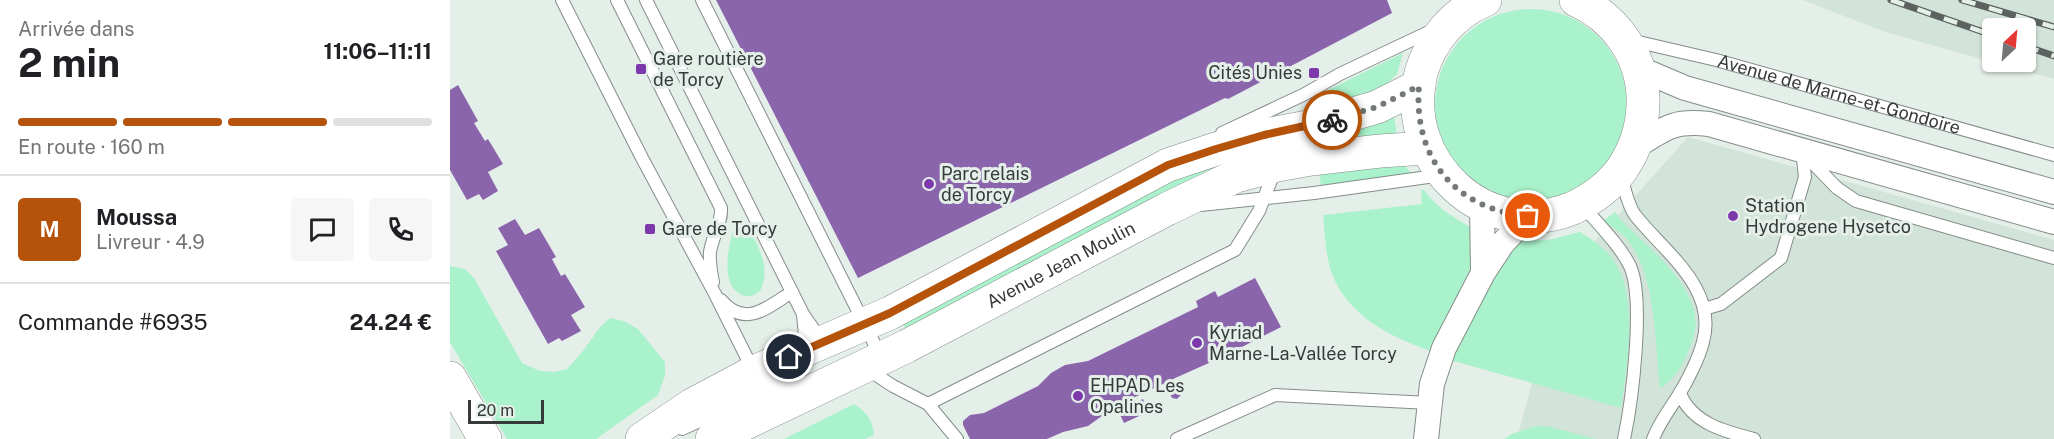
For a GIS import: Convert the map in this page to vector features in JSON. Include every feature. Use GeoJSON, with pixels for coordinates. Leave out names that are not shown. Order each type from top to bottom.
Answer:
{"type":"FeatureCollection","features":[{"type":"Feature","properties":{"kind":"street"},"geometry":{"type":"LineString","coordinates":[[1485,0],[1456,18],[1435,42],[1422,70],[1418,117],[1435,162],[1461,192],[1482,205],[1504,213],[1528,216],[1555,213],[1581,204],[1602,191],[1627,160],[1671,125],[1688,122],[1709,124],[2054,222]]}},
{"type":"Feature","properties":{"kind":"street"},"geometry":{"type":"LineString","coordinates":[[1591,5],[1624,39],[1638,68],[1643,88],[1644,107],[1641,127],[1627,160]]}},
{"type":"Feature","properties":{"kind":"street","name":"Avenue de Marne-et-Gondoire"},"geometry":{"type":"LineString","coordinates":[[1638,68],[1684,88],[2054,192]]}},
{"type":"Feature","properties":{"kind":"street","name":"Avenue Jean Moulin"},"geometry":{"type":"LineString","coordinates":[[712,439],[772,388],[813,345],[906,304],[1168,165],[1255,138],[1308,127],[1377,107],[1419,86]]}},
{"type":"Feature","properties":{"kind":"street","name":"Avenue Jean Moulin"},"geometry":{"type":"LineString","coordinates":[[657,437],[692,405],[772,388],[872,362],[1167,209],[1236,176],[1278,165],[1353,153],[1435,162]]}},
{"type":"Feature","properties":{"kind":"street"},"geometry":{"type":"LineString","coordinates":[[1482,205],[1483,273]]}},
{"type":"Feature","properties":{"kind":"street"},"geometry":{"type":"LineString","coordinates":[[1426,439],[1432,384],[1444,348],[1483,273],[1502,244],[1528,216]]}},
{"type":"Feature","properties":{"kind":"street"},"geometry":{"type":"LineString","coordinates":[[450,378],[485,439]]}},
{"type":"Feature","properties":{"kind":"lane"},"geometry":{"type":"LineString","coordinates":[[562,0],[642,159],[716,294],[772,388]]}},
{"type":"Feature","properties":{"kind":"lane"},"geometry":{"type":"LineString","coordinates":[[616,0],[721,208],[710,251],[716,294],[725,306],[747,316],[792,292]]}},
{"type":"Feature","properties":{"kind":"lane"},"geometry":{"type":"LineString","coordinates":[[646,0],[803,314],[813,345]]}},
{"type":"Feature","properties":{"kind":"lane"},"geometry":{"type":"LineString","coordinates":[[702,0],[864,323],[872,362],[893,386],[928,404],[957,439]]}},
{"type":"Feature","properties":{"kind":"lane"},"geometry":{"type":"LineString","coordinates":[[1168,165],[1218,135],[1456,18]]}},
{"type":"Feature","properties":{"kind":"lane","name":"Avenue de Marne-et-Gondoire"},"geometry":{"type":"LineString","coordinates":[[1624,39],[1716,60],[2054,155]]}},
{"type":"Feature","properties":{"kind":"lane"},"geometry":{"type":"LineString","coordinates":[[1704,309],[1721,304],[1781,258],[1804,177],[1802,152]]}},
{"type":"Feature","properties":{"kind":"lane"},"geometry":{"type":"LineString","coordinates":[[1802,152],[1838,188],[1857,201],[2054,258]]}},
{"type":"Feature","properties":{"kind":"lane"},"geometry":{"type":"LineString","coordinates":[[1627,160],[1634,213],[1680,263],[1696,289],[1704,309],[1707,325],[1703,344],[1680,393],[1658,425],[1653,439]]}},
{"type":"Feature","properties":{"kind":"lane"},"geometry":{"type":"LineString","coordinates":[[1167,209],[1263,199],[1435,162]]}},
{"type":"Feature","properties":{"kind":"lane"},"geometry":{"type":"LineString","coordinates":[[928,404],[1235,250],[1259,211],[1278,165]]}},
{"type":"Feature","properties":{"kind":"lane"},"geometry":{"type":"LineString","coordinates":[[1581,204],[1624,255],[1631,268],[1637,291],[1635,349],[1628,416],[1623,439]]}},
{"type":"Feature","properties":{"kind":"lane"},"geometry":{"type":"LineString","coordinates":[[1680,393],[1684,405],[1692,413],[1714,426],[1754,439]]}},
{"type":"Feature","properties":{"kind":"lane"},"geometry":{"type":"LineString","coordinates":[[1177,439],[1275,395],[1429,402]]}},
{"type":"Feature","properties":{"kind":"shaded area"},"geometry":{"type":"Polygon","coordinates":[[[1803,0],[2054,0],[2054,79],[2029,72],[2036,72],[2036,18],[1982,18],[1982,59],[1885,32],[1803,0]]]}},
{"type":"Feature","properties":{"kind":"shaded area"},"geometry":{"type":"Polygon","coordinates":[[[1688,137],[2054,240],[2054,439],[1517,439],[1559,281],[1688,137]]]}},
{"type":"Feature","properties":{"kind":"green space"},"geometry":{"type":"Polygon","coordinates":[[[1522,9],[1540,9],[1568,16],[1599,37],[1620,68],[1627,105],[1620,142],[1599,173],[1568,194],[1540,201],[1522,201],[1486,190],[1457,166],[1446,150],[1439,133],[1435,114],[1435,96],[1446,60],[1470,31],[1486,20],[1503,13],[1522,9]]]}},
{"type":"Feature","properties":{"kind":"green space"},"geometry":{"type":"Polygon","coordinates":[[[1403,53],[1397,74],[1383,87],[1315,117],[1312,98],[1403,53]]]}},
{"type":"Feature","properties":{"kind":"green space"},"geometry":{"type":"Polygon","coordinates":[[[1394,115],[1397,136],[1317,144],[1316,132],[1394,115]]]}},
{"type":"Feature","properties":{"kind":"green space"},"geometry":{"type":"Polygon","coordinates":[[[1274,141],[907,331],[903,324],[1139,197],[1188,174],[1274,141]]]}},
{"type":"Feature","properties":{"kind":"green space"},"geometry":{"type":"Polygon","coordinates":[[[1404,165],[1414,176],[1321,186],[1319,172],[1404,165]]]}},
{"type":"Feature","properties":{"kind":"green space"},"geometry":{"type":"Polygon","coordinates":[[[1421,190],[1424,190],[1446,212],[1472,228],[1473,263],[1430,351],[1385,331],[1358,312],[1347,300],[1329,264],[1323,215],[1422,204],[1421,190]]]}},
{"type":"Feature","properties":{"kind":"green space"},"geometry":{"type":"Polygon","coordinates":[[[1615,212],[1681,283],[1690,298],[1695,314],[1695,333],[1686,358],[1673,377],[1660,388],[1652,308],[1643,268],[1625,237],[1603,221],[1615,212]]]}},
{"type":"Feature","properties":{"kind":"green space"},"geometry":{"type":"Polygon","coordinates":[[[742,217],[761,253],[764,272],[760,291],[749,296],[742,295],[734,289],[730,281],[727,260],[737,219],[742,217]]]}},
{"type":"Feature","properties":{"kind":"green space"},"geometry":{"type":"Polygon","coordinates":[[[1580,232],[1612,258],[1621,274],[1626,291],[1629,330],[1621,408],[1450,360],[1502,261],[1516,241],[1548,240],[1580,232]]]}},
{"type":"Feature","properties":{"kind":"green space"},"geometry":{"type":"Polygon","coordinates":[[[450,266],[465,269],[474,278],[522,363],[540,371],[554,372],[567,369],[600,327],[610,318],[624,321],[638,329],[665,362],[665,376],[658,395],[596,439],[507,439],[450,342],[450,266]]]}},
{"type":"Feature","properties":{"kind":"green space"},"geometry":{"type":"Polygon","coordinates":[[[854,404],[868,417],[874,435],[865,439],[784,439],[854,404]]]}},
{"type":"Feature","properties":{"kind":"green space"},"geometry":{"type":"Polygon","coordinates":[[[1536,426],[1551,427],[1595,439],[1504,439],[1536,426]]]}},
{"type":"Feature","properties":{"kind":"building","name":"Parc relais de Torcy"},"geometry":{"type":"Polygon","coordinates":[[[716,0],[1387,0],[1392,13],[1228,99],[1225,98],[858,278],[716,0]]]}},
{"type":"Feature","properties":{"kind":"building"},"geometry":{"type":"Polygon","coordinates":[[[458,85],[478,121],[474,123],[485,141],[488,139],[503,164],[488,172],[498,191],[483,200],[479,194],[467,200],[450,170],[450,90],[458,85]]]}},
{"type":"Feature","properties":{"kind":"building"},"geometry":{"type":"Polygon","coordinates":[[[515,219],[525,235],[539,228],[556,257],[552,259],[561,276],[565,274],[585,307],[571,315],[581,331],[562,341],[559,338],[548,344],[496,251],[508,245],[498,228],[515,219]]]}},
{"type":"Feature","properties":{"kind":"building"},"geometry":{"type":"Polygon","coordinates":[[[1255,278],[1281,327],[1238,349],[1241,356],[1232,360],[1229,354],[1173,379],[1182,392],[1177,399],[1172,398],[1165,383],[1116,406],[1088,426],[1063,432],[1047,439],[970,439],[963,421],[970,415],[984,413],[1038,386],[1051,373],[1065,365],[1088,361],[1198,307],[1196,301],[1215,291],[1218,297],[1255,278]]]}},
{"type":"Feature","properties":{"kind":"building"},"geometry":{"type":"Polygon","coordinates":[[[1143,399],[1148,412],[1124,423],[1118,411],[1143,399]]]}},
{"type":"Feature","properties":{"kind":"railway"},"geometry":{"type":"LineString","coordinates":[[1891,0],[1982,32]]}},
{"type":"Feature","properties":{"kind":"railway"},"geometry":{"type":"LineString","coordinates":[[1962,0],[2054,27]]}},
{"type":"Feature","properties":{"kind":"railway"},"geometry":{"type":"LineString","coordinates":[[2036,50],[2054,56]]}},
{"type":"Feature","properties":{"kind":"way so far"},"geometry":{"type":"LineString","coordinates":[[1332,120],[1377,107],[1419,86],[1418,117],[1427,148],[1437,167],[1461,192],[1482,205],[1504,213],[1528,216]]}},
{"type":"Feature","properties":{"kind":"place","name":"Gare routière de Torcy"},"geometry":{"type":"Point","coordinates":[641,69]}},
{"type":"Feature","properties":{"kind":"place","name":"Cités Unies"},"geometry":{"type":"Point","coordinates":[1314,73]}},
{"type":"Feature","properties":{"kind":"place","name":"Parc relais de Torcy"},"geometry":{"type":"Point","coordinates":[929,184]}},
{"type":"Feature","properties":{"kind":"place","name":"Station Hydrogene Hysetco"},"geometry":{"type":"Point","coordinates":[1733,216]}},
{"type":"Feature","properties":{"kind":"place","name":"Gare de Torcy"},"geometry":{"type":"Point","coordinates":[650,229]}},
{"type":"Feature","properties":{"kind":"place","name":"Kyriad Marne-La-Vallée Torcy"},"geometry":{"type":"Point","coordinates":[1197,343]}},
{"type":"Feature","properties":{"kind":"place","name":"EHPAD Les Opalines"},"geometry":{"type":"Point","coordinates":[1078,396]}},
{"type":"Feature","properties":{"kind":"route"},"geometry":{"type":"LineString","coordinates":[[789,357],[821,341],[890,313],[1168,165],[1264,135],[1332,120]]}}]}
